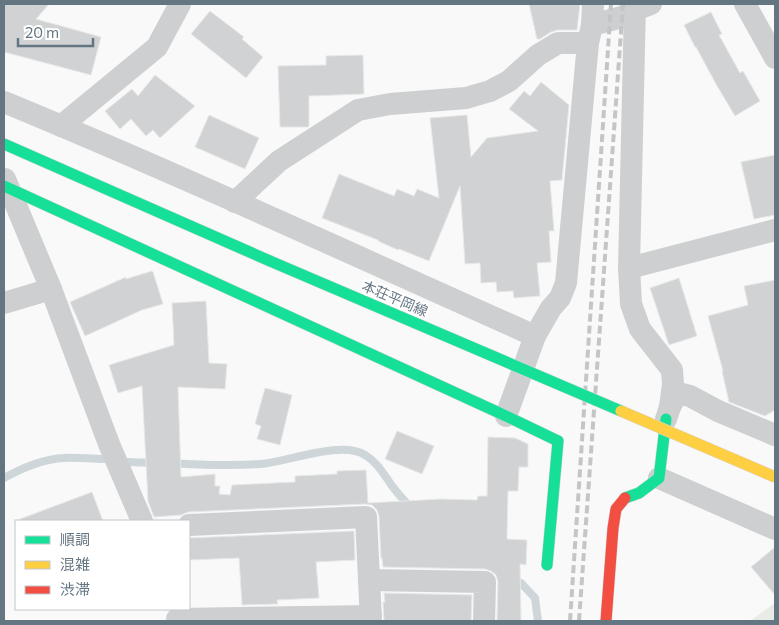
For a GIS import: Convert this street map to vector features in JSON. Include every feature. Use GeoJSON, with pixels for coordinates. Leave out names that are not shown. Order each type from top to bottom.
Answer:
{"type":"FeatureCollection","features":[{"type":"Feature","properties":{"kind":"street"},"geometry":{"type":"LineString","coordinates":[[62,126],[157,47],[180,4]]}},
{"type":"Feature","properties":{"kind":"street"},"geometry":{"type":"LineString","coordinates":[[745,4],[775,58]]}},
{"type":"Feature","properties":{"kind":"street"},"geometry":{"type":"LineString","coordinates":[[235,202],[279,160],[358,110],[390,104],[466,98],[490,91],[509,81],[538,55],[591,24],[622,17],[640,6]]}},
{"type":"Feature","properties":{"kind":"street"},"geometry":{"type":"LineString","coordinates":[[606,621],[612,528],[616,509],[626,497],[639,494],[659,478],[663,438],[673,384],[672,370],[640,329],[632,304],[629,268],[640,6]]}},
{"type":"Feature","properties":{"kind":"street"},"geometry":{"type":"LineString","coordinates":[[506,416],[535,336],[551,308],[560,298],[566,283],[591,24]]}},
{"type":"Feature","properties":{"kind":"street"},"geometry":{"type":"LineString","coordinates":[[4,102],[235,202],[535,336]]}},
{"type":"Feature","properties":{"kind":"street","name":"本荘平岡線"},"geometry":{"type":"LineString","coordinates":[[4,144],[270,261],[775,477]]}},
{"type":"Feature","properties":{"kind":"street"},"geometry":{"type":"LineString","coordinates":[[5,184],[51,288],[106,437],[142,520]]}},
{"type":"Feature","properties":{"kind":"street"},"geometry":{"type":"LineString","coordinates":[[5,184],[558,441],[547,565]]}},
{"type":"Feature","properties":{"kind":"street"},"geometry":{"type":"LineString","coordinates":[[629,268],[775,230]]}},
{"type":"Feature","properties":{"kind":"street"},"geometry":{"type":"LineString","coordinates":[[4,303],[51,288]]}},
{"type":"Feature","properties":{"kind":"street"},"geometry":{"type":"LineString","coordinates":[[653,346],[680,370],[718,411]]}},
{"type":"Feature","properties":{"kind":"street"},"geometry":{"type":"LineString","coordinates":[[668,413],[675,398],[682,394],[775,435]]}},
{"type":"Feature","properties":{"kind":"street"},"geometry":{"type":"LineString","coordinates":[[659,478],[775,529]]}},
{"type":"Feature","properties":{"kind":"street"},"geometry":{"type":"LineString","coordinates":[[176,616],[371,618],[366,517],[190,525]]}},
{"type":"Feature","properties":{"kind":"street"},"geometry":{"type":"LineString","coordinates":[[369,580],[485,582],[484,621]]}},
{"type":"Feature","properties":{"kind":"shaded area"},"geometry":{"type":"Polygon","coordinates":[[[775,603],[775,621],[750,621],[775,603]]]}},
{"type":"Feature","properties":{"kind":"building"},"geometry":{"type":"Polygon","coordinates":[[[4,4],[49,4],[36,19],[101,37],[91,75],[4,52],[4,4]]]}},
{"type":"Feature","properties":{"kind":"building"},"geometry":{"type":"Polygon","coordinates":[[[529,4],[580,4],[577,30],[558,30],[537,39],[529,4]]]}},
{"type":"Feature","properties":{"kind":"building"},"geometry":{"type":"Polygon","coordinates":[[[210,11],[244,37],[242,39],[263,57],[246,78],[191,34],[210,11]]]}},
{"type":"Feature","properties":{"kind":"building"},"geometry":{"type":"Polygon","coordinates":[[[711,12],[722,34],[719,35],[740,73],[743,71],[760,101],[735,116],[684,25],[711,12]]]}},
{"type":"Feature","properties":{"kind":"building"},"geometry":{"type":"Polygon","coordinates":[[[363,55],[364,94],[309,96],[309,126],[280,127],[278,66],[326,65],[326,56],[363,55]]]}},
{"type":"Feature","properties":{"kind":"building"},"geometry":{"type":"Polygon","coordinates":[[[155,75],[195,106],[160,138],[153,130],[146,136],[131,119],[120,129],[105,111],[132,89],[138,96],[155,75]]]}},
{"type":"Feature","properties":{"kind":"building"},"geometry":{"type":"Polygon","coordinates":[[[541,82],[569,105],[562,180],[550,181],[554,231],[549,231],[551,262],[537,263],[540,296],[514,298],[513,291],[497,292],[496,282],[481,283],[480,263],[465,264],[460,186],[429,261],[322,218],[339,174],[394,196],[397,189],[414,196],[417,189],[439,198],[430,118],[467,115],[471,157],[487,138],[538,131],[509,109],[524,91],[530,96],[541,82]]]}},
{"type":"Feature","properties":{"kind":"building"},"geometry":{"type":"Polygon","coordinates":[[[209,115],[259,138],[245,169],[195,147],[209,115]]]}},
{"type":"Feature","properties":{"kind":"building"},"geometry":{"type":"Polygon","coordinates":[[[775,155],[775,215],[754,219],[741,162],[775,155]]]}},
{"type":"Feature","properties":{"kind":"building"},"geometry":{"type":"Polygon","coordinates":[[[152,271],[163,304],[142,310],[85,336],[70,302],[126,277],[126,279],[152,271]]]}},
{"type":"Feature","properties":{"kind":"building"},"geometry":{"type":"Polygon","coordinates":[[[679,278],[697,336],[669,345],[650,288],[679,278]]]}},
{"type":"Feature","properties":{"kind":"building"},"geometry":{"type":"Polygon","coordinates":[[[775,280],[775,410],[765,416],[729,402],[723,371],[708,316],[748,305],[744,286],[775,280]]]}},
{"type":"Feature","properties":{"kind":"building"},"geometry":{"type":"Polygon","coordinates":[[[206,301],[209,363],[227,364],[225,389],[178,387],[181,477],[215,474],[215,486],[220,486],[219,494],[230,495],[232,485],[295,482],[295,476],[337,474],[337,471],[366,470],[368,503],[441,499],[477,500],[478,496],[487,496],[488,437],[515,438],[528,444],[528,467],[519,467],[518,491],[508,491],[507,539],[527,540],[526,565],[520,564],[521,621],[497,621],[498,582],[496,575],[491,571],[485,569],[383,567],[379,516],[377,510],[372,505],[188,512],[181,515],[154,517],[148,501],[142,386],[118,393],[109,365],[174,345],[172,303],[206,301]]]}},
{"type":"Feature","properties":{"kind":"building"},"geometry":{"type":"Polygon","coordinates":[[[265,388],[292,395],[280,445],[257,439],[261,426],[255,424],[265,388]]]}},
{"type":"Feature","properties":{"kind":"building"},"geometry":{"type":"Polygon","coordinates":[[[397,431],[434,446],[422,474],[385,459],[397,431]]]}},
{"type":"Feature","properties":{"kind":"building"},"geometry":{"type":"Polygon","coordinates":[[[92,492],[103,520],[20,520],[92,492]]]}},
{"type":"Feature","properties":{"kind":"building"},"geometry":{"type":"Polygon","coordinates":[[[354,531],[355,560],[316,562],[319,598],[277,600],[278,604],[242,605],[239,558],[190,560],[190,538],[354,531]]]}},
{"type":"Feature","properties":{"kind":"building"},"geometry":{"type":"Polygon","coordinates":[[[775,547],[775,595],[751,567],[775,547]]]}},
{"type":"Feature","properties":{"kind":"building"},"geometry":{"type":"Polygon","coordinates":[[[384,593],[472,595],[471,621],[384,621],[384,593]]]}},
{"type":"Feature","properties":{"kind":"waterway"},"geometry":{"type":"LineString","coordinates":[[171,463],[260,464],[314,453],[342,450],[355,451],[373,461],[397,492],[413,508]]}},
{"type":"Feature","properties":{"kind":"waterway"},"geometry":{"type":"LineString","coordinates":[[4,478],[48,460],[69,458],[103,459]]}},
{"type":"Feature","properties":{"kind":"waterway"},"geometry":{"type":"LineString","coordinates":[[127,462],[155,463]]}},
{"type":"Feature","properties":{"kind":"waterway"},"geometry":{"type":"LineString","coordinates":[[511,578],[521,583],[535,598],[538,621]]}},
{"type":"Feature","properties":{"kind":"railway"},"geometry":{"type":"LineString","coordinates":[[570,621],[611,4]]}},
{"type":"Feature","properties":{"kind":"railway"},"geometry":{"type":"LineString","coordinates":[[579,621],[623,4]]}},
{"type":"Feature","properties":{"kind":"traffic: fast"},"geometry":{"type":"LineString","coordinates":[[4,144],[270,261]]}},
{"type":"Feature","properties":{"kind":"traffic: fast"},"geometry":{"type":"LineString","coordinates":[[4,186],[558,441],[547,565]]}},
{"type":"Feature","properties":{"kind":"traffic: fast"},"geometry":{"type":"LineString","coordinates":[[270,261],[621,411]]}},
{"type":"Feature","properties":{"kind":"traffic: fast"},"geometry":{"type":"LineString","coordinates":[[625,498],[639,493],[659,478],[666,419]]}},
{"type":"Feature","properties":{"kind":"traffic: jam"},"geometry":{"type":"LineString","coordinates":[[606,621],[613,528],[616,509],[625,498]]}},
{"type":"Feature","properties":{"kind":"traffic: slow"},"geometry":{"type":"LineString","coordinates":[[621,411],[775,477]]}}]}
